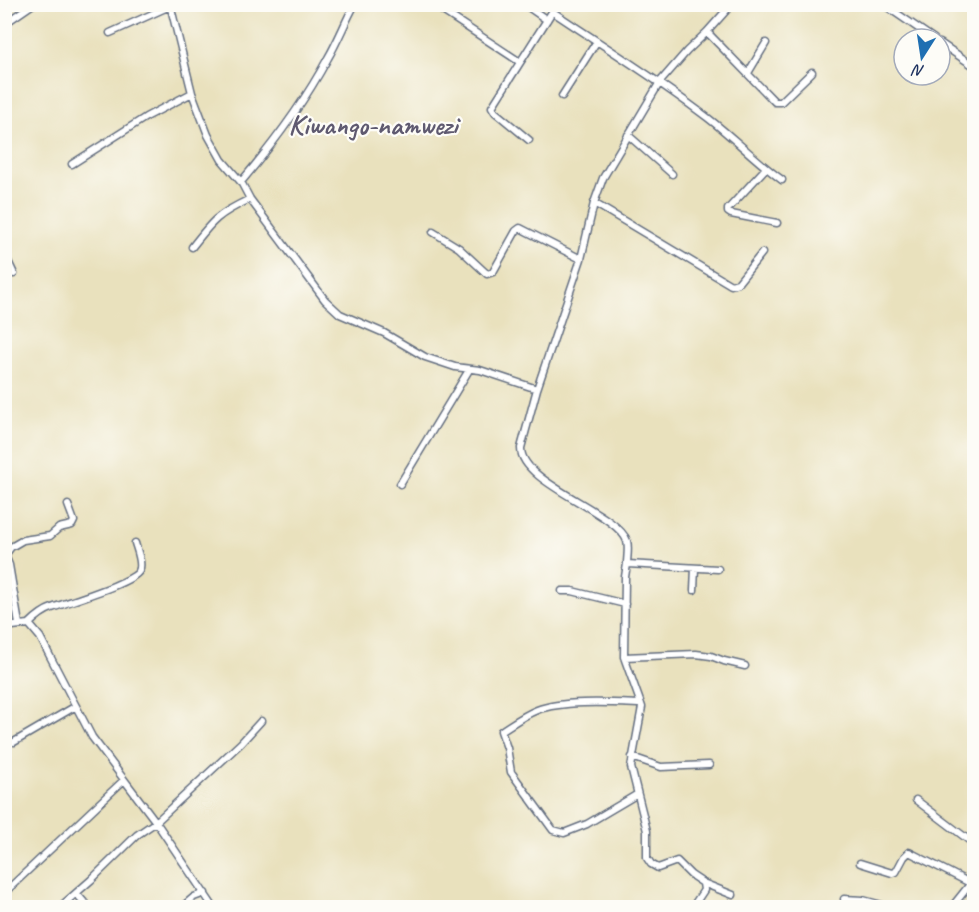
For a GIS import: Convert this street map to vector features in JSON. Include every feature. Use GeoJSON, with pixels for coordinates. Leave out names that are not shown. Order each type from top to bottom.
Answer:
{"type":"FeatureCollection","features":[{"type":"Feature","properties":{"kind":"street"},"geometry":{"type":"LineString","coordinates":[[4,24],[33,4]]}},
{"type":"Feature","properties":{"kind":"street"},"geometry":{"type":"LineString","coordinates":[[241,182],[274,143],[295,113],[329,57],[355,4]]}},
{"type":"Feature","properties":{"kind":"street"},"geometry":{"type":"LineString","coordinates":[[432,4],[520,62]]}},
{"type":"Feature","properties":{"kind":"street"},"geometry":{"type":"LineString","coordinates":[[524,4],[547,20]]}},
{"type":"Feature","properties":{"kind":"street"},"geometry":{"type":"LineString","coordinates":[[529,140],[492,107],[557,4]]}},
{"type":"Feature","properties":{"kind":"street"},"geometry":{"type":"LineString","coordinates":[[732,4],[660,82],[609,167],[594,203],[580,259],[537,389],[521,448],[522,458],[564,494],[595,513],[621,533],[627,542],[624,657],[641,704],[631,767],[636,795],[647,831],[647,858],[657,868],[677,861],[691,875],[733,895]]}},
{"type":"Feature","properties":{"kind":"street"},"geometry":{"type":"LineString","coordinates":[[883,4],[917,27]]}},
{"type":"Feature","properties":{"kind":"street"},"geometry":{"type":"LineString","coordinates":[[110,33],[170,5],[192,93],[214,149],[241,182],[250,199],[332,307],[340,314],[384,333],[425,357],[442,364],[480,370],[537,389]]}},
{"type":"Feature","properties":{"kind":"street"},"geometry":{"type":"LineString","coordinates":[[553,12],[660,82],[711,120],[782,180]]}},
{"type":"Feature","properties":{"kind":"street"},"geometry":{"type":"LineString","coordinates":[[707,32],[736,63],[748,72],[768,96],[779,103],[812,72]]}},
{"type":"Feature","properties":{"kind":"street"},"geometry":{"type":"LineString","coordinates":[[562,96],[597,41]]}},
{"type":"Feature","properties":{"kind":"street"},"geometry":{"type":"LineString","coordinates":[[748,72],[765,44]]}},
{"type":"Feature","properties":{"kind":"street"},"geometry":{"type":"LineString","coordinates":[[952,51],[975,66]]}},
{"type":"Feature","properties":{"kind":"street"},"geometry":{"type":"LineString","coordinates":[[72,164],[146,117],[192,93]]}},
{"type":"Feature","properties":{"kind":"street"},"geometry":{"type":"LineString","coordinates":[[628,135],[672,174]]}},
{"type":"Feature","properties":{"kind":"street"},"geometry":{"type":"LineString","coordinates":[[766,168],[728,209],[728,212],[777,223]]}},
{"type":"Feature","properties":{"kind":"street"},"geometry":{"type":"LineString","coordinates":[[192,247],[213,220],[226,210],[250,199]]}},
{"type":"Feature","properties":{"kind":"street"},"geometry":{"type":"LineString","coordinates":[[594,203],[731,285],[738,283],[762,253]]}},
{"type":"Feature","properties":{"kind":"street"},"geometry":{"type":"LineString","coordinates":[[433,232],[459,248],[487,274],[493,272],[516,231],[520,228],[580,259]]}},
{"type":"Feature","properties":{"kind":"street"},"geometry":{"type":"LineString","coordinates":[[4,253],[14,274]]}},
{"type":"Feature","properties":{"kind":"street"},"geometry":{"type":"LineString","coordinates":[[400,484],[469,370]]}},
{"type":"Feature","properties":{"kind":"street"},"geometry":{"type":"LineString","coordinates":[[19,624],[5,554],[11,547],[23,540],[51,536],[59,528],[72,525],[74,521],[68,505]]}},
{"type":"Feature","properties":{"kind":"street"},"geometry":{"type":"LineString","coordinates":[[4,627],[29,624],[51,608],[92,595],[129,579],[138,573],[139,558],[135,543]]}},
{"type":"Feature","properties":{"kind":"street"},"geometry":{"type":"LineString","coordinates":[[627,564],[718,570]]}},
{"type":"Feature","properties":{"kind":"street"},"geometry":{"type":"LineString","coordinates":[[693,590],[695,568]]}},
{"type":"Feature","properties":{"kind":"street"},"geometry":{"type":"LineString","coordinates":[[562,591],[572,591],[625,604]]}},
{"type":"Feature","properties":{"kind":"street"},"geometry":{"type":"LineString","coordinates":[[29,624],[51,655],[92,737],[156,822],[214,908]]}},
{"type":"Feature","properties":{"kind":"street"},"geometry":{"type":"LineString","coordinates":[[624,657],[696,654],[745,666]]}},
{"type":"Feature","properties":{"kind":"street"},"geometry":{"type":"LineString","coordinates":[[636,795],[587,824],[564,833],[553,830],[511,772],[507,748],[501,731],[545,708],[576,704],[641,704]]}},
{"type":"Feature","properties":{"kind":"street"},"geometry":{"type":"LineString","coordinates":[[14,742],[76,706]]}},
{"type":"Feature","properties":{"kind":"street"},"geometry":{"type":"LineString","coordinates":[[59,908],[137,835],[156,822],[241,743],[261,721]]}},
{"type":"Feature","properties":{"kind":"street"},"geometry":{"type":"LineString","coordinates":[[632,757],[661,767],[709,765]]}},
{"type":"Feature","properties":{"kind":"street"},"geometry":{"type":"LineString","coordinates":[[4,893],[124,780]]}},
{"type":"Feature","properties":{"kind":"street"},"geometry":{"type":"LineString","coordinates":[[916,800],[975,844]]}},
{"type":"Feature","properties":{"kind":"street"},"geometry":{"type":"LineString","coordinates":[[860,863],[892,873],[896,872],[909,852],[973,884],[951,908]]}},
{"type":"Feature","properties":{"kind":"street"},"geometry":{"type":"LineString","coordinates":[[692,908],[704,890],[703,882]]}},
{"type":"Feature","properties":{"kind":"street"},"geometry":{"type":"LineString","coordinates":[[76,893],[89,908]]}},
{"type":"Feature","properties":{"kind":"street"},"geometry":{"type":"LineString","coordinates":[[181,908],[194,897],[205,893]]}},
{"type":"Feature","properties":{"kind":"street"},"geometry":{"type":"LineString","coordinates":[[844,899],[863,900],[893,908]]}},
{"type":"Feature","properties":{"kind":"street"},"geometry":{"type":"LineString","coordinates":[[969,908],[975,899]]}},
{"type":"Feature","properties":{"kind":"district","name":"Kiwango-namwezi"},"geometry":{"type":"Point","coordinates":[373,124]}}]}
